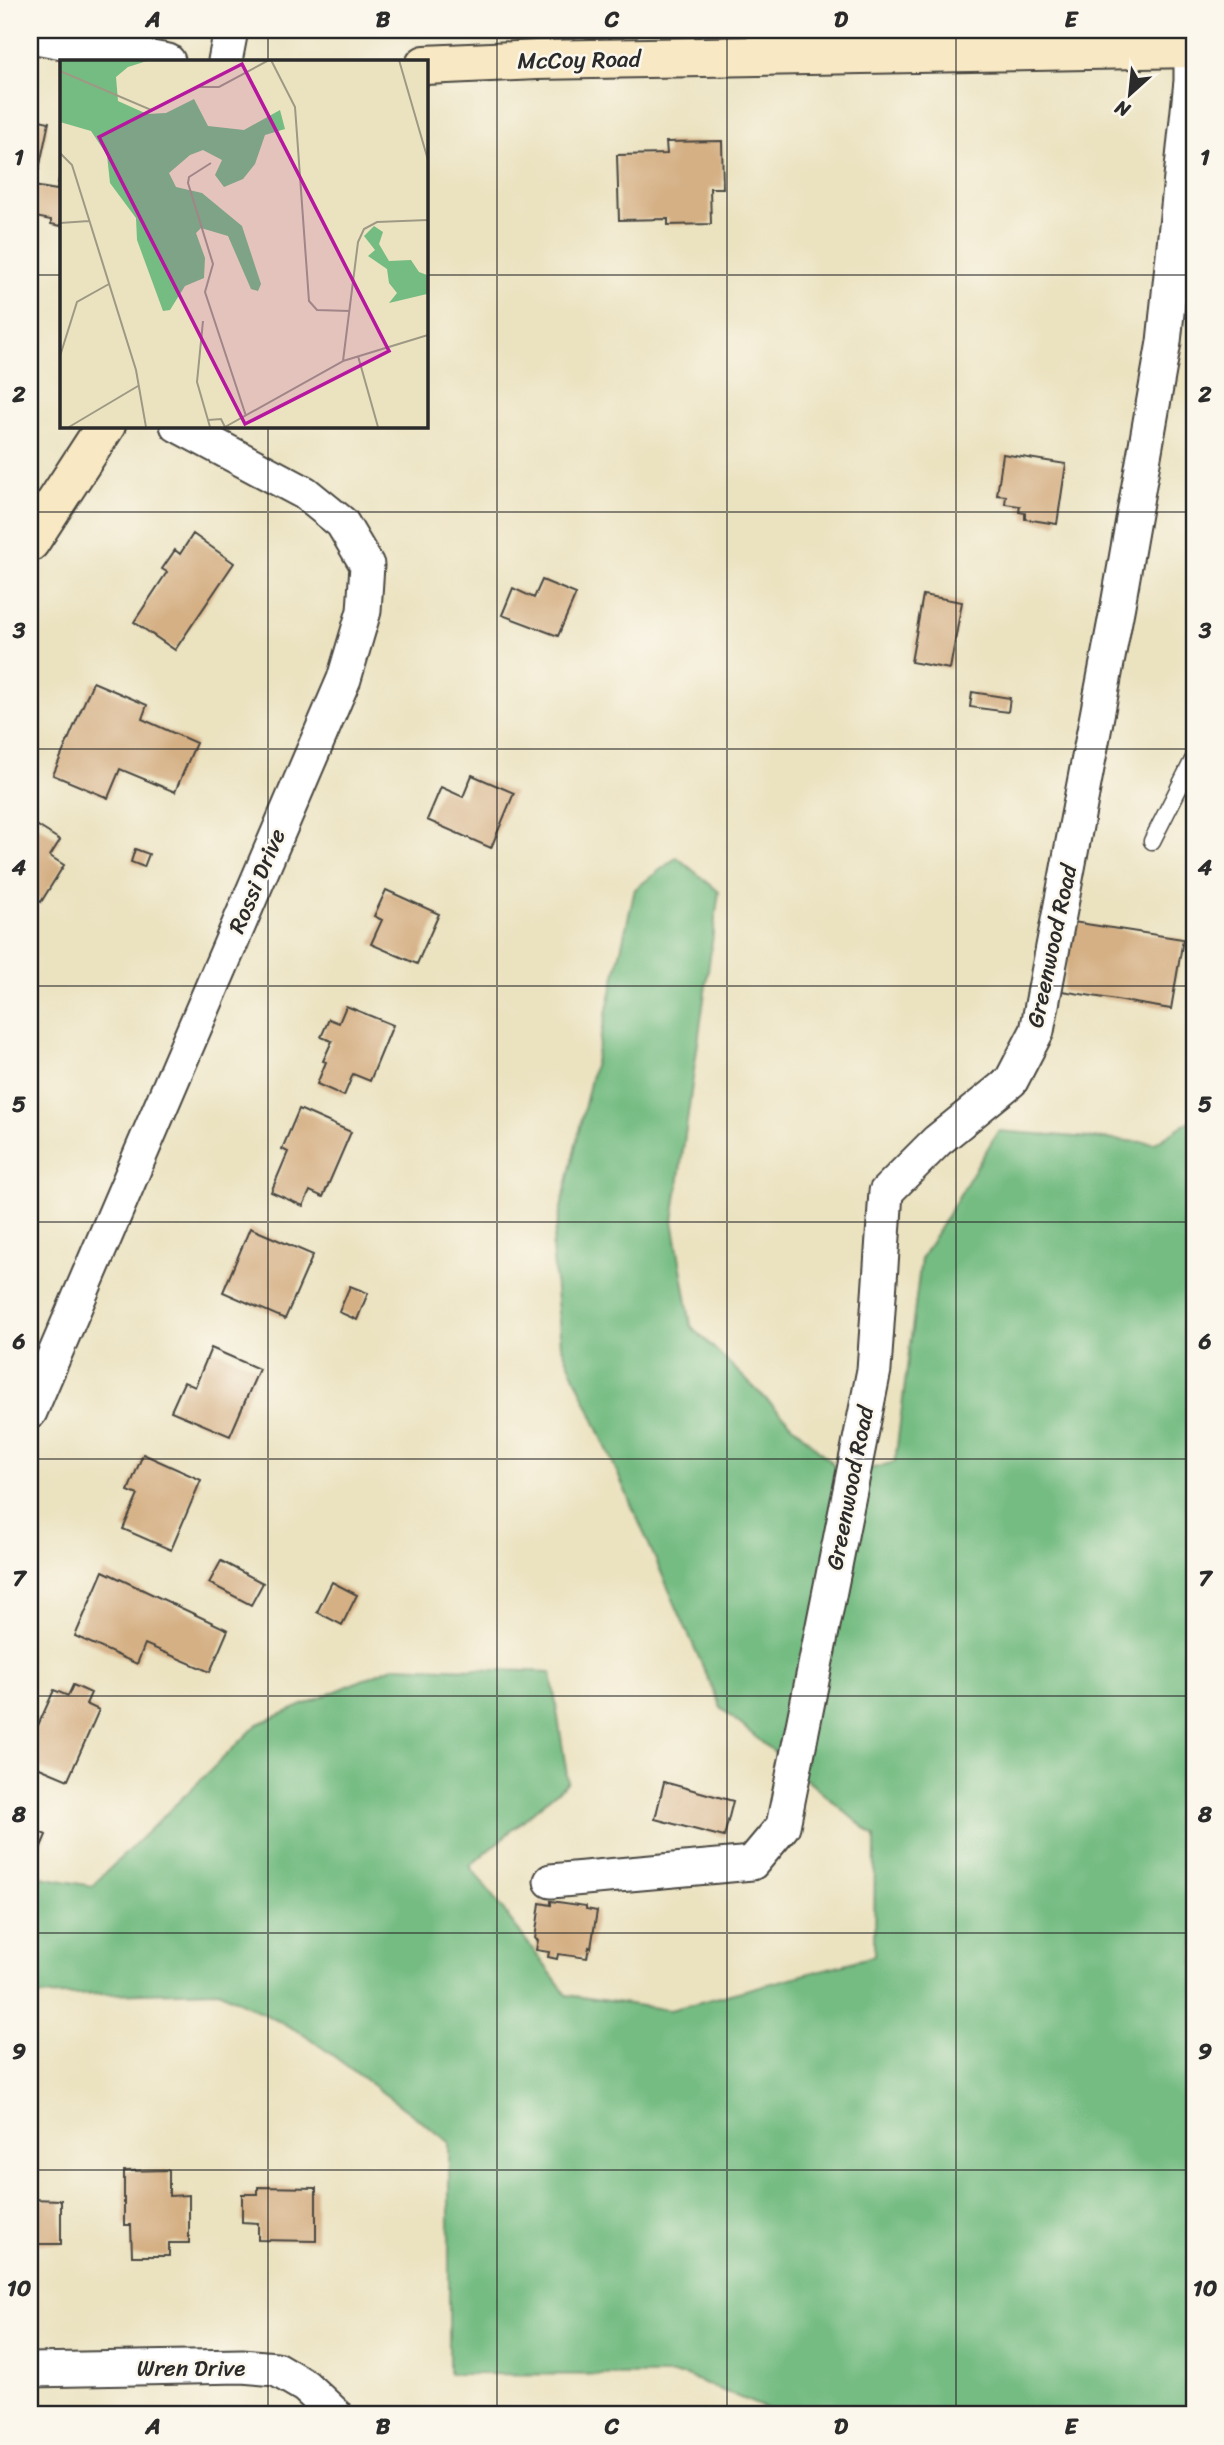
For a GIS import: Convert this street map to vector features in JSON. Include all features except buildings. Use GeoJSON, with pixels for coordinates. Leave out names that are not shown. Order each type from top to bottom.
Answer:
{"type":"FeatureCollection","features":[{"type":"Feature","properties":{"kind":"street"},"geometry":{"type":"LineString","coordinates":[[225,60],[231,30]]}},
{"type":"Feature","properties":{"kind":"street"},"geometry":{"type":"LineString","coordinates":[[30,36],[162,60]]}},
{"type":"Feature","properties":{"kind":"street","name":"McCoy Road"},"geometry":{"type":"LineString","coordinates":[[427,65],[1184,44]]}},
{"type":"Feature","properties":{"kind":"street","name":"Greenwood Road"},"geometry":{"type":"LineString","coordinates":[[551,1881],[752,1863],[783,1826],[874,1370],[886,1192],[937,1141],[1011,1080],[1037,1031],[1118,604],[1164,342],[1191,80],[1184,44]]}},
{"type":"Feature","properties":{"kind":"street"},"geometry":{"type":"LineString","coordinates":[[30,542],[105,427]]}},
{"type":"Feature","properties":{"kind":"street","name":"Rossi Drive"},"geometry":{"type":"LineString","coordinates":[[30,1412],[344,679],[364,611],[367,565],[342,523],[305,493],[181,427]]}},
{"type":"Feature","properties":{"kind":"street","name":"Wren Drive"},"geometry":{"type":"LineString","coordinates":[[30,2371],[243,2367],[275,2369],[305,2386],[337,2415]]}},
{"type":"Feature","properties":{"kind":"lane"},"geometry":{"type":"LineString","coordinates":[[1152,841],[1194,758]]}},
{"type":"Feature","properties":{"kind":"green space"},"geometry":{"type":"Polygon","coordinates":[[[677,857],[719,892],[673,1221],[691,1326],[845,1476],[895,1462],[921,1259],[998,1131],[1155,1143],[1194,1118],[1194,2415],[782,2415],[684,2375],[449,2374],[449,2142],[304,2034],[219,1991],[30,1996],[30,1875],[92,1886],[258,1724],[395,1666],[551,1672],[568,1782],[470,1866],[567,1995],[670,2010],[874,1956],[875,1837],[721,1708],[561,1345],[552,1247],[635,889],[677,857]]]}}]}
